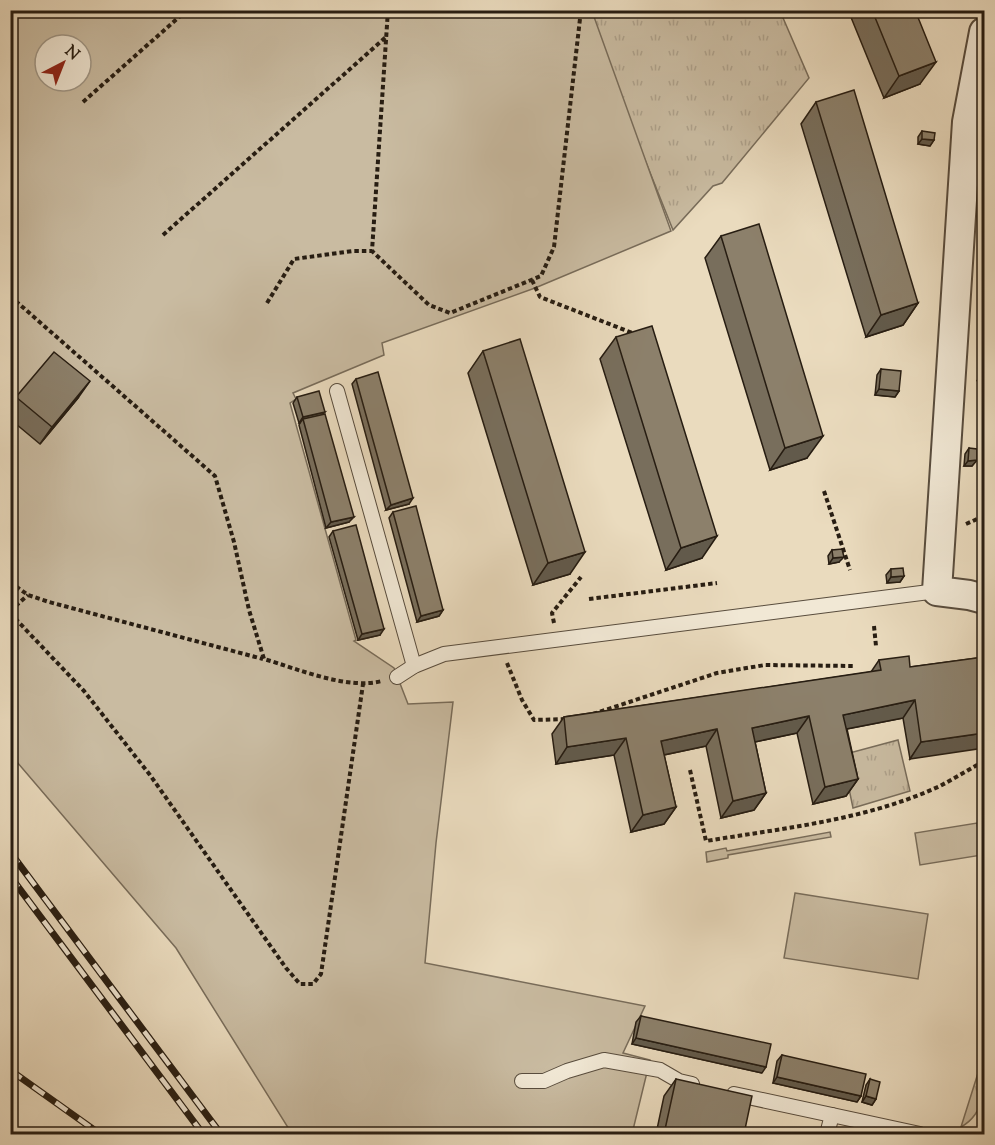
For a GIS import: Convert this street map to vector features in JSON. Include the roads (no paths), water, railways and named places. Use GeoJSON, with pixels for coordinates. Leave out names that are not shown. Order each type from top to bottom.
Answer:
{"type":"FeatureCollection","features":[{"type":"Feature","properties":{"kind":"street"},"geometry":{"type":"LineString","coordinates":[[984,33],[967,122],[937,591],[969,594],[984,599]]}},
{"type":"Feature","properties":{"kind":"lane"},"geometry":{"type":"LineString","coordinates":[[337,391],[414,666]]}},
{"type":"Feature","properties":{"kind":"lane"},"geometry":{"type":"LineString","coordinates":[[397,677],[414,666],[444,654],[937,591]]}},
{"type":"Feature","properties":{"kind":"lane"},"geometry":{"type":"LineString","coordinates":[[522,1081],[544,1081],[567,1071],[604,1060],[660,1070],[679,1082],[701,1086]]}},
{"type":"Feature","properties":{"kind":"lane"},"geometry":{"type":"LineString","coordinates":[[723,1091],[920,1134]]}},
{"type":"Feature","properties":{"kind":"lane"},"geometry":{"type":"LineString","coordinates":[[827,1134],[832,1115]]}},
{"type":"Feature","properties":{"kind":"railway"},"geometry":{"type":"LineString","coordinates":[[10,852],[221,1134]]}},
{"type":"Feature","properties":{"kind":"railway"},"geometry":{"type":"LineString","coordinates":[[10,876],[203,1134]]}},
{"type":"Feature","properties":{"kind":"railway"},"geometry":{"type":"LineString","coordinates":[[10,1070],[100,1134]]}}]}
